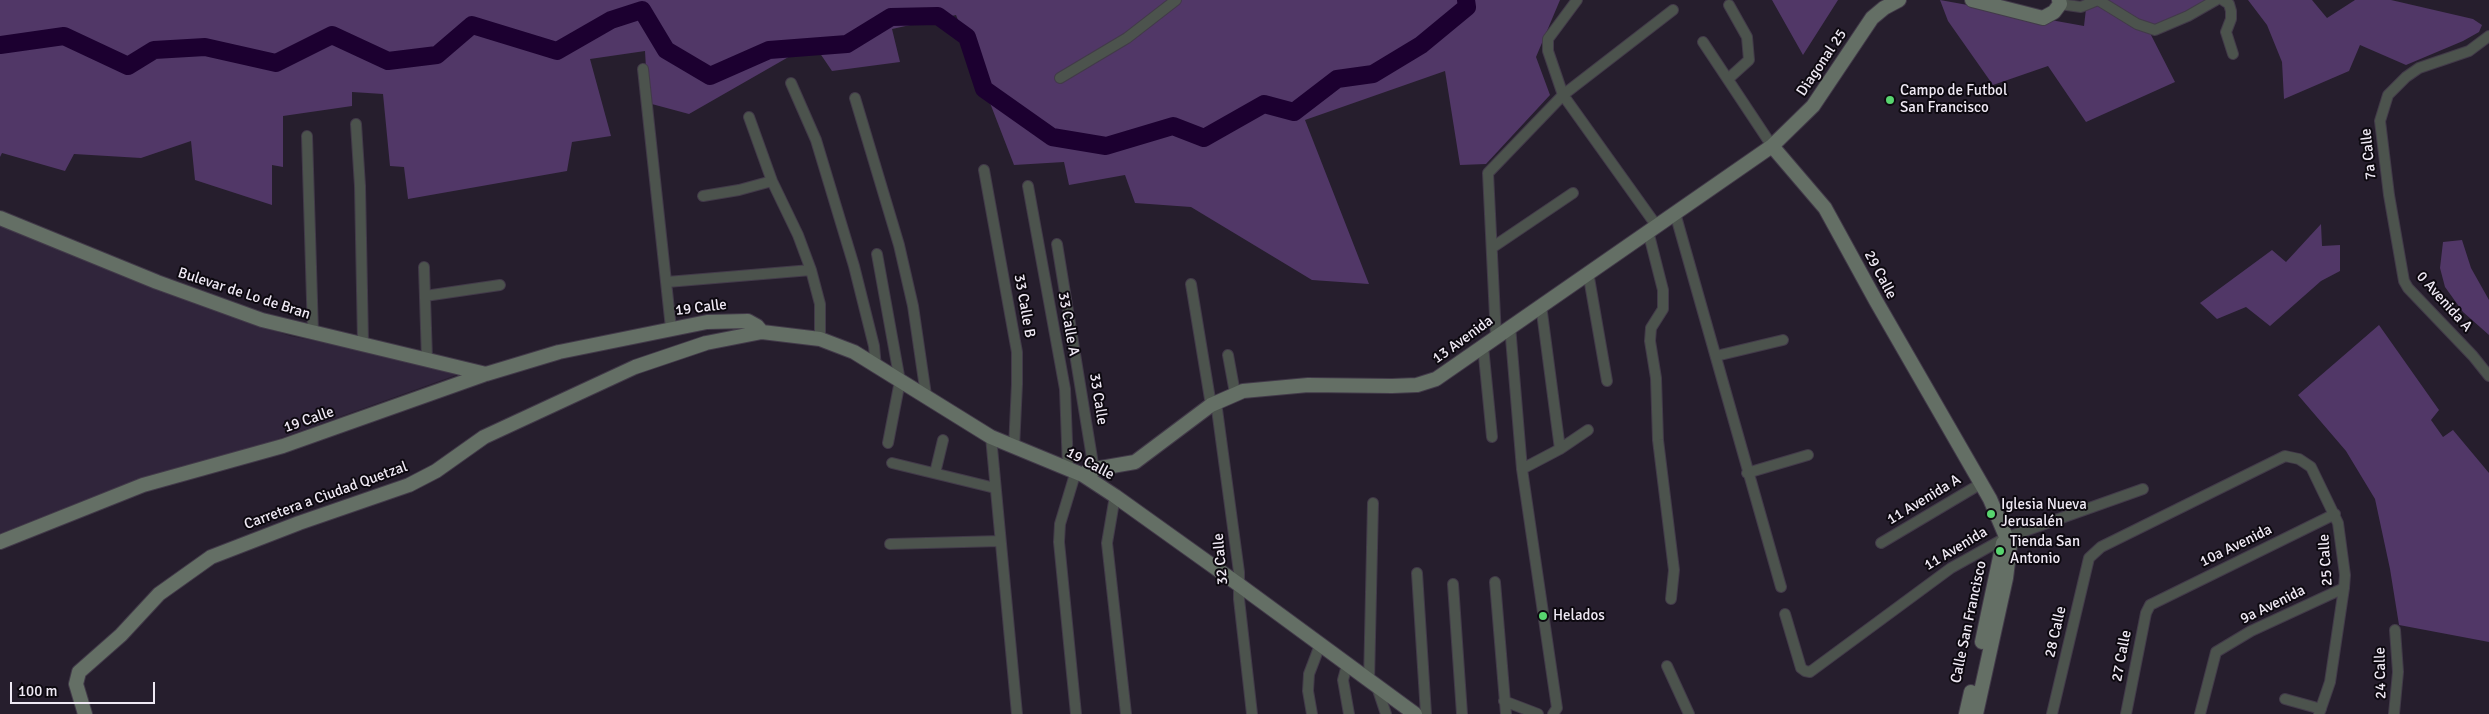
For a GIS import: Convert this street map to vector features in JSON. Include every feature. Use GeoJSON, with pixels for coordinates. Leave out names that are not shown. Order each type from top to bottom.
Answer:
{"type":"FeatureCollection","features":[{"type":"Feature","properties":{"kind":"main road","name":"Diagonal 25"},"geometry":{"type":"LineString","coordinates":[[1772,146],[1812,106],[1872,18],[1884,8],[1899,0]]}},
{"type":"Feature","properties":{"kind":"main road"},"geometry":{"type":"LineString","coordinates":[[1972,0],[2043,18],[2054,12],[2060,2]]}},
{"type":"Feature","properties":{"kind":"main road","name":"13 Avenida"},"geometry":{"type":"LineString","coordinates":[[1080,471],[1135,462],[1214,403],[1235,393],[1256,389],[1308,385],[1417,385],[1436,380],[1510,326],[1772,146]]}},
{"type":"Feature","properties":{"kind":"main road","name":"29 Calle"},"geometry":{"type":"LineString","coordinates":[[1772,146],[1825,208],[1898,341],[1982,483],[2000,521],[2005,538]]}},
{"type":"Feature","properties":{"kind":"main road","name":"Bulevar de Lo de Bran"},"geometry":{"type":"LineString","coordinates":[[0,218],[157,282],[262,320],[486,374]]}},
{"type":"Feature","properties":{"kind":"main road","name":"19 Calle"},"geometry":{"type":"LineString","coordinates":[[0,542],[142,485],[282,446],[486,374],[559,352],[670,328],[731,320],[748,321],[757,326],[762,332],[820,339],[854,352],[991,437],[1014,448],[1080,471],[1238,584],[1414,714]]}},
{"type":"Feature","properties":{"kind":"main road","name":"Carretera a Ciudad Quetzal"},"geometry":{"type":"LineString","coordinates":[[85,714],[76,684],[79,672],[122,635],[159,594],[211,557],[299,523],[409,485],[436,471],[484,437],[635,367],[706,343],[762,332]]}},
{"type":"Feature","properties":{"kind":"main road","name":"Calle San Francisco"},"geometry":{"type":"LineString","coordinates":[[1966,714],[2005,538]]}},
{"type":"Feature","properties":{"kind":"main road","name":"Calle San Francisco"},"geometry":{"type":"LineString","coordinates":[[1976,714],[2006,578],[2010,546],[2005,538]]}},
{"type":"Feature","properties":{"kind":"street"},"geometry":{"type":"LineString","coordinates":[[1060,78],[1126,38],[1176,0]]}},
{"type":"Feature","properties":{"kind":"street"},"geometry":{"type":"LineString","coordinates":[[1577,0],[1548,39],[1548,51],[1563,95],[1652,228],[1663,290],[1663,308],[1651,328],[1650,341],[1656,378],[1658,440],[1674,570],[1671,598]]}},
{"type":"Feature","properties":{"kind":"street"},"geometry":{"type":"LineString","coordinates":[[2060,2],[2080,7],[2098,0],[2137,24],[2155,30],[2188,16],[2216,0]]}},
{"type":"Feature","properties":{"kind":"street"},"geometry":{"type":"LineString","coordinates":[[2223,0],[2229,4],[2231,11],[2226,32],[2234,54]]}},
{"type":"Feature","properties":{"kind":"street"},"geometry":{"type":"LineString","coordinates":[[1728,79],[1749,60],[1746,37],[1729,6]]}},
{"type":"Feature","properties":{"kind":"street"},"geometry":{"type":"LineString","coordinates":[[1496,336],[1488,173],[1563,95],[1673,10]]}},
{"type":"Feature","properties":{"kind":"street","name":"7a Calle"},"geometry":{"type":"LineString","coordinates":[[2400,270],[2380,121],[2388,95],[2419,68],[2469,51],[2489,36]]}},
{"type":"Feature","properties":{"kind":"street","name":"29 Calle"},"geometry":{"type":"LineString","coordinates":[[1703,42],[1772,146]]}},
{"type":"Feature","properties":{"kind":"street"},"geometry":{"type":"LineString","coordinates":[[643,69],[667,282],[670,328]]}},
{"type":"Feature","properties":{"kind":"street"},"geometry":{"type":"LineString","coordinates":[[791,83],[816,140],[854,266],[874,346],[876,367]]}},
{"type":"Feature","properties":{"kind":"street"},"geometry":{"type":"LineString","coordinates":[[855,98],[899,245],[913,306],[926,395]]}},
{"type":"Feature","properties":{"kind":"street"},"geometry":{"type":"LineString","coordinates":[[750,116],[772,181],[798,235],[811,270],[820,304],[820,339]]}},
{"type":"Feature","properties":{"kind":"street"},"geometry":{"type":"LineString","coordinates":[[356,124],[360,186],[363,343]]}},
{"type":"Feature","properties":{"kind":"street"},"geometry":{"type":"LineString","coordinates":[[307,136],[313,333]]}},
{"type":"Feature","properties":{"kind":"street","name":"33 Calle B"},"geometry":{"type":"LineString","coordinates":[[984,170],[1013,321],[1017,352],[1018,384],[1014,448]]}},
{"type":"Feature","properties":{"kind":"street"},"geometry":{"type":"LineString","coordinates":[[703,196],[739,190],[772,181]]}},
{"type":"Feature","properties":{"kind":"street","name":"33 Calle A"},"geometry":{"type":"LineString","coordinates":[[1028,186],[1080,471],[1060,524],[1059,542],[1076,714]]}},
{"type":"Feature","properties":{"kind":"street"},"geometry":{"type":"LineString","coordinates":[[1493,248],[1573,193]]}},
{"type":"Feature","properties":{"kind":"street"},"geometry":{"type":"LineString","coordinates":[[1675,213],[1747,473],[1781,587]]}},
{"type":"Feature","properties":{"kind":"street","name":"33 Calle"},"geometry":{"type":"LineString","coordinates":[[1057,244],[1080,471]]}},
{"type":"Feature","properties":{"kind":"street"},"geometry":{"type":"LineString","coordinates":[[877,254],[900,381],[888,443]]}},
{"type":"Feature","properties":{"kind":"street"},"geometry":{"type":"LineString","coordinates":[[424,267],[427,359]]}},
{"type":"Feature","properties":{"kind":"street"},"geometry":{"type":"LineString","coordinates":[[667,282],[811,270]]}},
{"type":"Feature","properties":{"kind":"street","name":"0 Avenida A"},"geometry":{"type":"LineString","coordinates":[[2400,270],[2408,288],[2473,356],[2489,376]]}},
{"type":"Feature","properties":{"kind":"street"},"geometry":{"type":"LineString","coordinates":[[1588,272],[1607,381]]}},
{"type":"Feature","properties":{"kind":"street","name":"32 Calle"},"geometry":{"type":"LineString","coordinates":[[1190,284],[1214,403],[1239,572],[1238,584],[1252,714]]}},
{"type":"Feature","properties":{"kind":"street"},"geometry":{"type":"LineString","coordinates":[[425,296],[500,285]]}},
{"type":"Feature","properties":{"kind":"street"},"geometry":{"type":"LineString","coordinates":[[1541,305],[1560,450]]}},
{"type":"Feature","properties":{"kind":"street"},"geometry":{"type":"LineString","coordinates":[[1510,326],[1522,469],[1557,708],[1553,714]]}},
{"type":"Feature","properties":{"kind":"street"},"geometry":{"type":"LineString","coordinates":[[1716,356],[1783,340]]}},
{"type":"Feature","properties":{"kind":"street"},"geometry":{"type":"LineString","coordinates":[[1483,346],[1492,437]]}},
{"type":"Feature","properties":{"kind":"street"},"geometry":{"type":"LineString","coordinates":[[1228,355],[1235,393]]}},
{"type":"Feature","properties":{"kind":"street"},"geometry":{"type":"LineString","coordinates":[[1522,469],[1560,450],[1588,430]]}},
{"type":"Feature","properties":{"kind":"street"},"geometry":{"type":"LineString","coordinates":[[991,437],[1017,714]]}},
{"type":"Feature","properties":{"kind":"street"},"geometry":{"type":"LineString","coordinates":[[935,473],[943,440]]}},
{"type":"Feature","properties":{"kind":"street"},"geometry":{"type":"LineString","coordinates":[[1747,473],[1808,455]]}},
{"type":"Feature","properties":{"kind":"street","name":"25 Calle"},"geometry":{"type":"LineString","coordinates":[[2089,558],[2101,547],[2285,456],[2299,459],[2311,466],[2335,514],[2345,575],[2330,682],[2320,711]]}},
{"type":"Feature","properties":{"kind":"street"},"geometry":{"type":"LineString","coordinates":[[892,463],[996,488]]}},
{"type":"Feature","properties":{"kind":"street","name":"11 Avenida A"},"geometry":{"type":"LineString","coordinates":[[1881,543],[1982,483]]}},
{"type":"Feature","properties":{"kind":"street","name":"11 Avenida"},"geometry":{"type":"LineString","coordinates":[[1784,614],[1801,668],[1810,672],[1951,568],[2005,538],[2143,489]]}},
{"type":"Feature","properties":{"kind":"street"},"geometry":{"type":"LineString","coordinates":[[1115,496],[1107,542],[1126,714]]}},
{"type":"Feature","properties":{"kind":"street"},"geometry":{"type":"LineString","coordinates":[[1373,503],[1373,685],[1386,714]]}},
{"type":"Feature","properties":{"kind":"street","name":"10a Avenida"},"geometry":{"type":"LineString","coordinates":[[2150,605],[2335,514]]}},
{"type":"Feature","properties":{"kind":"street"},"geometry":{"type":"LineString","coordinates":[[890,544],[1000,541]]}},
{"type":"Feature","properties":{"kind":"street","name":"28 Calle"},"geometry":{"type":"LineString","coordinates":[[2052,714],[2089,558]]}},
{"type":"Feature","properties":{"kind":"street"},"geometry":{"type":"LineString","coordinates":[[1417,573],[1426,714]]}},
{"type":"Feature","properties":{"kind":"street"},"geometry":{"type":"LineString","coordinates":[[1494,582],[1506,714]]}},
{"type":"Feature","properties":{"kind":"street"},"geometry":{"type":"LineString","coordinates":[[1453,584],[1462,714]]}},
{"type":"Feature","properties":{"kind":"street","name":"9a Avenida"},"geometry":{"type":"LineString","coordinates":[[2200,714],[2216,652],[2251,631],[2344,588]]}},
{"type":"Feature","properties":{"kind":"street","name":"27 Calle"},"geometry":{"type":"LineString","coordinates":[[2126,714],[2150,605]]}},
{"type":"Feature","properties":{"kind":"street","name":"24 Calle"},"geometry":{"type":"LineString","coordinates":[[2394,714],[2398,672],[2395,630]]}},
{"type":"Feature","properties":{"kind":"street"},"geometry":{"type":"LineString","coordinates":[[1312,714],[1308,691],[1309,674],[1320,645]]}},
{"type":"Feature","properties":{"kind":"street"},"geometry":{"type":"LineString","coordinates":[[1347,665],[1343,680],[1348,714]]}},
{"type":"Feature","properties":{"kind":"street"},"geometry":{"type":"LineString","coordinates":[[1667,666],[1689,714]]}},
{"type":"Feature","properties":{"kind":"street"},"geometry":{"type":"LineString","coordinates":[[2285,699],[2320,711]]}},
{"type":"Feature","properties":{"kind":"street"},"geometry":{"type":"LineString","coordinates":[[1504,702],[1538,714]]}},
{"type":"Feature","properties":{"kind":"shaded area"},"geometry":{"type":"Polygon","coordinates":[[[0,0],[1560,0],[1536,57],[1550,95],[1486,164],[1460,165],[1445,71],[1305,120],[1369,284],[1312,280],[1191,207],[1135,203],[1125,175],[1069,185],[1064,162],[1014,165],[956,15],[892,29],[900,62],[832,71],[813,43],[689,114],[648,103],[645,51],[590,59],[611,136],[572,142],[567,171],[408,199],[404,167],[390,166],[383,94],[352,92],[352,106],[283,116],[283,167],[272,165],[272,205],[195,180],[191,141],[141,158],[74,154],[65,171],[2,153],[0,157],[0,0]]]}},
{"type":"Feature","properties":{"kind":"shaded area"},"geometry":{"type":"Polygon","coordinates":[[[1772,0],[1838,0],[1803,55],[1772,0]]]}},
{"type":"Feature","properties":{"kind":"shaded area"},"geometry":{"type":"Polygon","coordinates":[[[1940,0],[2084,26],[2087,0],[2229,0],[2151,35],[2175,82],[2086,122],[2048,66],[1993,85],[1948,21],[1940,0]]]}},
{"type":"Feature","properties":{"kind":"shaded area"},"geometry":{"type":"Polygon","coordinates":[[[2248,0],[2312,0],[2327,18],[2355,0],[2391,0],[2473,19],[2482,25],[2479,32],[2463,41],[2406,65],[2360,45],[2349,71],[2284,99],[2282,62],[2267,25],[2248,0]]]}},
{"type":"Feature","properties":{"kind":"shaded area"},"geometry":{"type":"Polygon","coordinates":[[[2321,224],[2322,246],[2340,245],[2340,271],[2321,281],[2270,326],[2246,307],[2217,319],[2200,303],[2272,250],[2286,262],[2321,224]]]}},
{"type":"Feature","properties":{"kind":"shaded area"},"geometry":{"type":"Polygon","coordinates":[[[0,225],[236,317],[290,336],[380,353],[459,374],[253,448],[175,469],[107,492],[0,536],[0,225]]]}},
{"type":"Feature","properties":{"kind":"shaded area"},"geometry":{"type":"Polygon","coordinates":[[[2462,240],[2471,268],[2489,300],[2489,335],[2463,312],[2445,287],[2440,268],[2443,242],[2462,240]]]}},
{"type":"Feature","properties":{"kind":"shaded area"},"geometry":{"type":"Polygon","coordinates":[[[2379,325],[2439,410],[2431,420],[2443,437],[2453,430],[2489,473],[2489,642],[2399,625],[2390,569],[2375,499],[2346,451],[2298,395],[2379,325]]]}},
{"type":"Feature","properties":{"kind":"waterway"},"geometry":{"type":"LineString","coordinates":[[0,45],[64,36],[128,66],[154,50],[205,47],[276,63],[332,35],[388,61],[437,55],[472,25],[557,51],[611,20],[642,10],[666,50],[710,76],[769,50],[847,44],[891,17],[938,16],[967,37],[984,89],[1052,137],[1106,146],[1173,126],[1204,138],[1264,104],[1294,112],[1337,79],[1373,74],[1421,45],[1467,7],[1466,0]]}},
{"type":"Feature","properties":{"kind":"place","name":"Campo de Futbol San Francisco"},"geometry":{"type":"Point","coordinates":[1890,100]}},
{"type":"Feature","properties":{"kind":"place","name":"Iglesia Nueva Jerusalén"},"geometry":{"type":"Point","coordinates":[1991,514]}},
{"type":"Feature","properties":{"kind":"place","name":"Tienda San Antonio"},"geometry":{"type":"Point","coordinates":[2000,551]}},
{"type":"Feature","properties":{"kind":"place","name":"Helados"},"geometry":{"type":"Point","coordinates":[1543,616]}}]}
